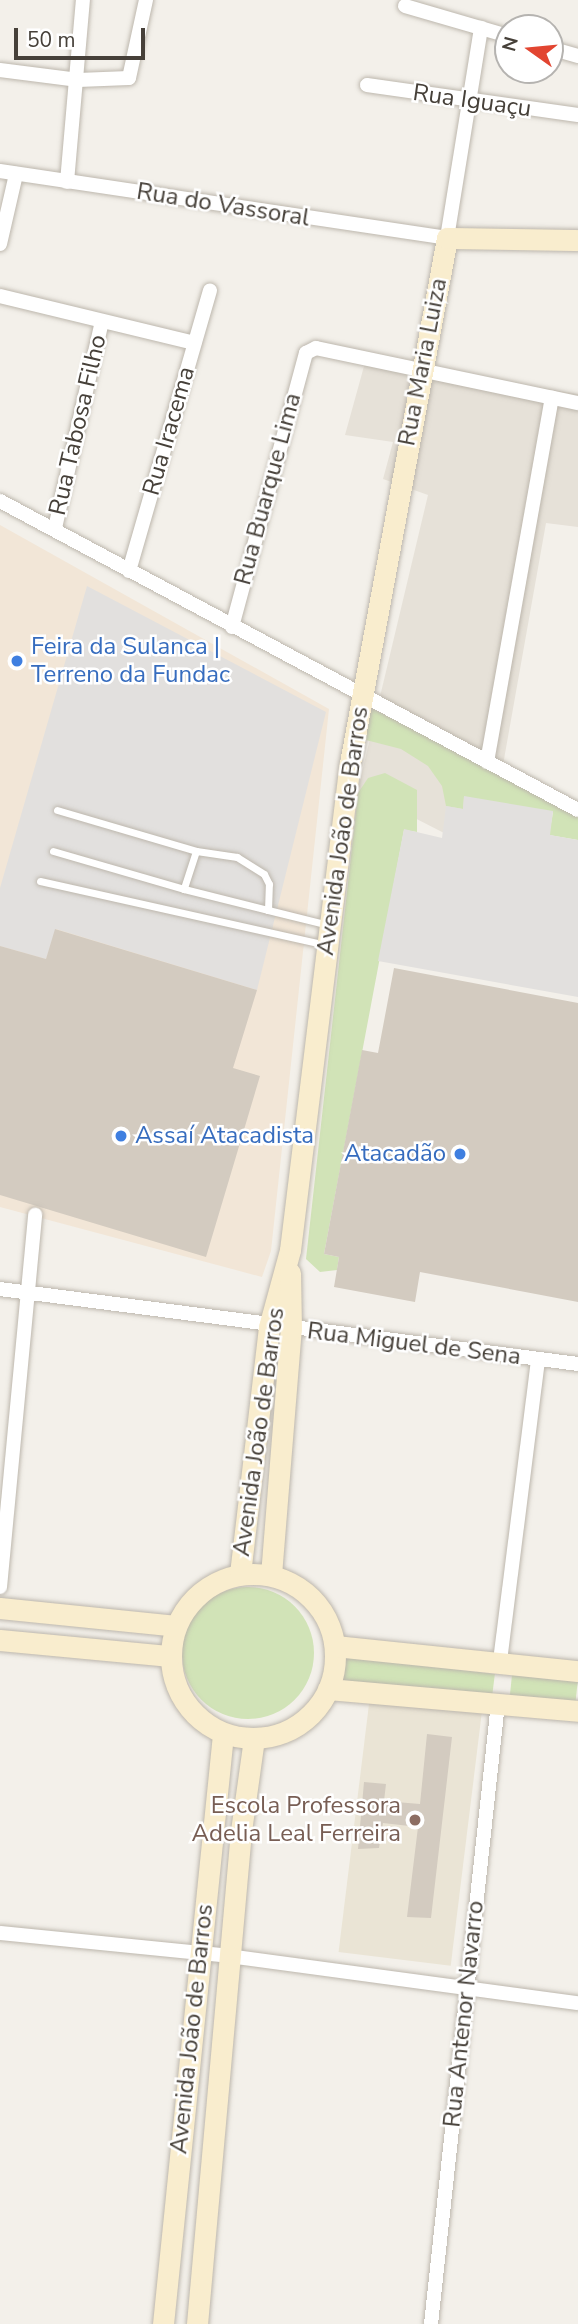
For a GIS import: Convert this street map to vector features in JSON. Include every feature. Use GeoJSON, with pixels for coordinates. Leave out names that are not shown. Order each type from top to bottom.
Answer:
{"type":"FeatureCollection","features":[{"type":"Feature","properties":{"kind":"street"},"geometry":{"type":"LineString","coordinates":[[67,182],[83,0]]}},
{"type":"Feature","properties":{"kind":"street"},"geometry":{"type":"LineString","coordinates":[[0,70],[78,80],[129,78],[146,0]]}},
{"type":"Feature","properties":{"kind":"street"},"geometry":{"type":"LineString","coordinates":[[405,6],[494,32]]}},
{"type":"Feature","properties":{"kind":"street","name":"Rua Maria Luiza"},"geometry":{"type":"LineString","coordinates":[[362,696],[447,238],[481,28]]}},
{"type":"Feature","properties":{"kind":"street","name":"Rua Iguaçu"},"geometry":{"type":"LineString","coordinates":[[367,85],[469,103],[578,116]]}},
{"type":"Feature","properties":{"kind":"street","name":"Rua do Vassoral"},"geometry":{"type":"LineString","coordinates":[[0,171],[447,238]]}},
{"type":"Feature","properties":{"kind":"street"},"geometry":{"type":"LineString","coordinates":[[0,244],[16,174]]}},
{"type":"Feature","properties":{"kind":"street"},"geometry":{"type":"LineString","coordinates":[[447,238],[578,240]]}},
{"type":"Feature","properties":{"kind":"street","name":"Rua Iracema"},"geometry":{"type":"LineString","coordinates":[[129,571],[210,290]]}},
{"type":"Feature","properties":{"kind":"street"},"geometry":{"type":"LineString","coordinates":[[0,296],[194,343]]}},
{"type":"Feature","properties":{"kind":"street","name":"Rua Tabosa Filho"},"geometry":{"type":"LineString","coordinates":[[55,528],[102,321]]}},
{"type":"Feature","properties":{"kind":"street","name":"Rua Buarque Lima"},"geometry":{"type":"LineString","coordinates":[[232,627],[306,353],[316,348],[421,373]]}},
{"type":"Feature","properties":{"kind":"street"},"geometry":{"type":"LineString","coordinates":[[421,373],[578,403]]}},
{"type":"Feature","properties":{"kind":"street"},"geometry":{"type":"LineString","coordinates":[[487,762],[552,398]]}},
{"type":"Feature","properties":{"kind":"street","name":"Avenida João de Barros"},"geometry":{"type":"LineString","coordinates":[[0,501],[55,528],[129,571],[362,696],[328,935],[290,1250],[291,1329],[271,1575]]}},
{"type":"Feature","properties":{"kind":"street"},"geometry":{"type":"LineString","coordinates":[[362,696],[578,810]]}},
{"type":"Feature","properties":{"kind":"street"},"geometry":{"type":"LineString","coordinates":[[0,1587],[35,1214]]}},
{"type":"Feature","properties":{"kind":"street","name":"Avenida João de Barros"},"geometry":{"type":"LineString","coordinates":[[240,1574],[269,1327],[290,1250]]}},
{"type":"Feature","properties":{"kind":"street","name":"Rua Miguel de Sena"},"geometry":{"type":"LineString","coordinates":[[0,1289],[269,1327],[578,1364]]}},
{"type":"Feature","properties":{"kind":"street"},"geometry":{"type":"LineString","coordinates":[[500,1661],[538,1359]]}},
{"type":"Feature","properties":{"kind":"street"},"geometry":{"type":"LineString","coordinates":[[240,1574],[271,1575],[295,1584],[314,1600],[328,1621],[335,1646],[328,1689],[301,1723],[280,1735],[254,1739],[223,1734],[201,1721],[184,1702],[170,1656],[176,1626],[198,1595],[213,1583],[240,1574]]}},
{"type":"Feature","properties":{"kind":"street"},"geometry":{"type":"LineString","coordinates":[[0,1608],[176,1626]]}},
{"type":"Feature","properties":{"kind":"street"},"geometry":{"type":"LineString","coordinates":[[0,1640],[170,1656]]}},
{"type":"Feature","properties":{"kind":"street"},"geometry":{"type":"LineString","coordinates":[[335,1646],[578,1671]]}},
{"type":"Feature","properties":{"kind":"street"},"geometry":{"type":"LineString","coordinates":[[328,1689],[578,1711]]}},
{"type":"Feature","properties":{"kind":"street","name":"Rua Antenor Navarro"},"geometry":{"type":"LineString","coordinates":[[431,2324],[498,1703]]}},
{"type":"Feature","properties":{"kind":"street","name":"Avenida João de Barros"},"geometry":{"type":"LineString","coordinates":[[163,2324],[223,1734]]}},
{"type":"Feature","properties":{"kind":"street","name":"Avenida João de Barros"},"geometry":{"type":"LineString","coordinates":[[197,2324],[229,1956],[254,1739]]}},
{"type":"Feature","properties":{"kind":"street"},"geometry":{"type":"LineString","coordinates":[[0,1933],[229,1956],[578,2003]]}},
{"type":"Feature","properties":{"kind":"lane"},"geometry":{"type":"LineString","coordinates":[[57,810],[196,851],[237,857],[264,874],[269,884],[268,910]]}},
{"type":"Feature","properties":{"kind":"lane"},"geometry":{"type":"LineString","coordinates":[[53,851],[268,910],[328,935]]}},
{"type":"Feature","properties":{"kind":"lane"},"geometry":{"type":"LineString","coordinates":[[184,889],[196,851]]}},
{"type":"Feature","properties":{"kind":"lane"},"geometry":{"type":"LineString","coordinates":[[40,881],[328,935]]}},
{"type":"Feature","properties":{"kind":"shaded area"},"geometry":{"type":"Polygon","coordinates":[[[366,359],[578,394],[578,527],[546,523],[487,855],[358,789],[428,495],[383,479],[393,442],[345,435],[366,359]]]}},
{"type":"Feature","properties":{"kind":"shaded area"},"geometry":{"type":"Polygon","coordinates":[[[0,525],[329,709],[271,1251],[262,1277],[0,1207],[0,525]]]}},
{"type":"Feature","properties":{"kind":"shaded area"},"geometry":{"type":"Polygon","coordinates":[[[87,586],[326,712],[257,990],[56,929],[46,959],[0,946],[0,888],[87,586]]]}},
{"type":"Feature","properties":{"kind":"shaded area"},"geometry":{"type":"Polygon","coordinates":[[[464,796],[553,811],[550,835],[578,840],[578,997],[378,961],[404,829],[442,838],[446,806],[463,809],[464,796]]]}},
{"type":"Feature","properties":{"kind":"shaded area","name":"Escola Professora Adelia Leal Ferreira"},"geometry":{"type":"Polygon","coordinates":[[[370,1696],[482,1710],[451,1966],[339,1952],[370,1696]]]}},
{"type":"Feature","properties":{"kind":"green space"},"geometry":{"type":"Polygon","coordinates":[[[373,709],[578,813],[578,840],[549,835],[553,812],[464,797],[463,809],[446,806],[442,786],[428,766],[401,749],[362,739],[366,712],[373,709]]]}},
{"type":"Feature","properties":{"kind":"green space"},"geometry":{"type":"Polygon","coordinates":[[[385,773],[417,790],[417,832],[404,830],[324,1254],[339,1257],[337,1270],[320,1272],[306,1259],[358,793],[368,778],[385,773]]]}},
{"type":"Feature","properties":{"kind":"green space"},"geometry":{"type":"Polygon","coordinates":[[[248,1587],[273,1592],[295,1606],[309,1628],[314,1653],[309,1678],[295,1700],[273,1714],[248,1719],[223,1714],[201,1700],[187,1678],[182,1653],[187,1628],[201,1606],[223,1592],[248,1587]]]}},
{"type":"Feature","properties":{"kind":"green space"},"geometry":{"type":"Polygon","coordinates":[[[341,1655],[495,1674],[492,1700],[338,1681],[341,1655]]]}},
{"type":"Feature","properties":{"kind":"green space"},"geometry":{"type":"Polygon","coordinates":[[[512,1675],[578,1682],[575,1703],[510,1696],[512,1675]]]}},
{"type":"Feature","properties":{"kind":"building","name":"Assaí Atacadista"},"geometry":{"type":"Polygon","coordinates":[[[55,929],[257,990],[233,1068],[260,1076],[206,1257],[0,1195],[0,946],[46,959],[55,929]]]}},
{"type":"Feature","properties":{"kind":"building","name":"Atacadão"},"geometry":{"type":"Polygon","coordinates":[[[394,968],[578,1003],[578,1302],[420,1272],[415,1302],[334,1287],[339,1257],[324,1254],[362,1050],[378,1053],[394,968]]]}},
{"type":"Feature","properties":{"kind":"building"},"geometry":{"type":"Polygon","coordinates":[[[427,1734],[452,1737],[431,1918],[407,1917],[418,1827],[383,1823],[379,1848],[358,1849],[364,1782],[386,1784],[384,1801],[420,1804],[427,1734]]]}},
{"type":"Feature","properties":{"kind":"place","name":"Feira da Sulanca | Terreno da Fundac"},"geometry":{"type":"Point","coordinates":[17,661]}},
{"type":"Feature","properties":{"kind":"place","name":"Assaí Atacadista"},"geometry":{"type":"Point","coordinates":[121,1136]}},
{"type":"Feature","properties":{"kind":"place","name":"Atacadão"},"geometry":{"type":"Point","coordinates":[460,1154]}},
{"type":"Feature","properties":{"kind":"place","name":"Escola Professora Adelia Leal Ferreira"},"geometry":{"type":"Point","coordinates":[415,1820]}}]}
